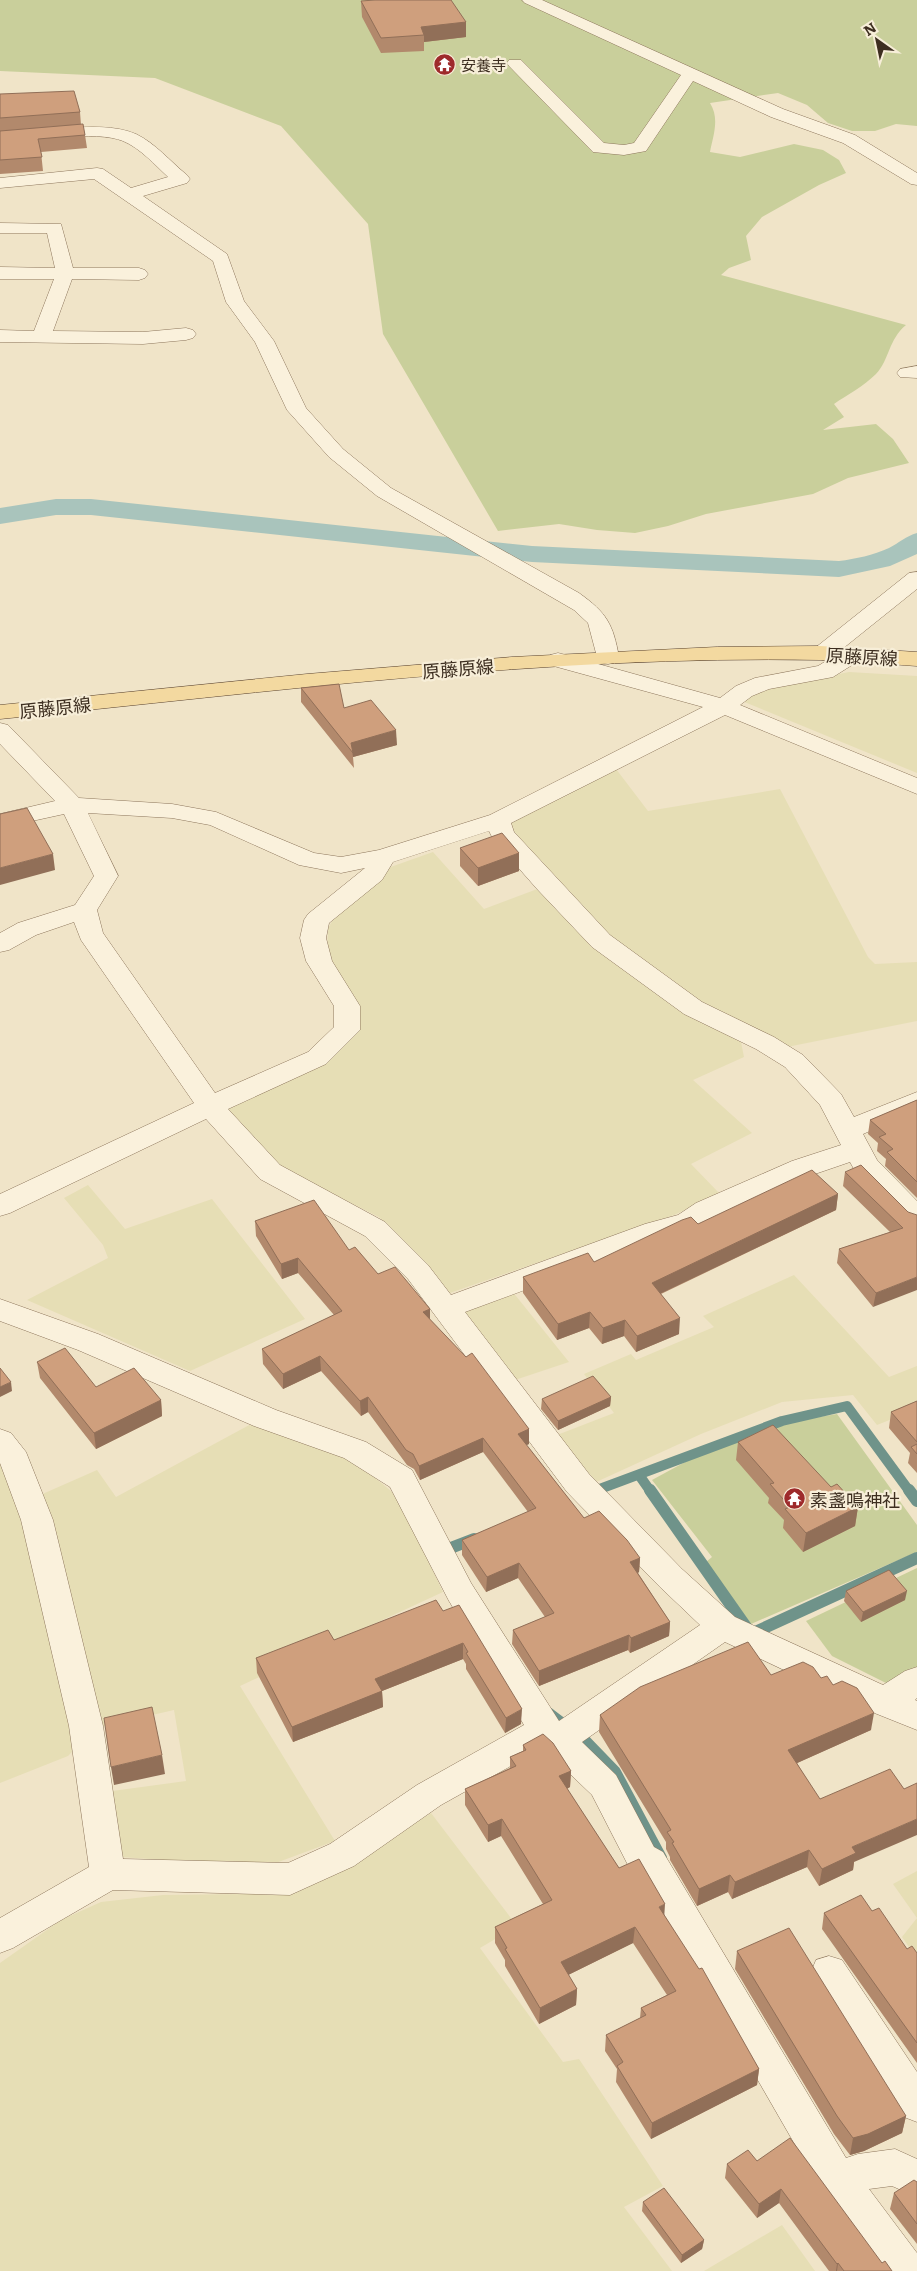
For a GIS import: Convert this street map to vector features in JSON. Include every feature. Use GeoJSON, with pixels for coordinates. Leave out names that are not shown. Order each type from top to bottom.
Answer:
{"type":"FeatureCollection","features":[{"type":"Feature","properties":{"kind":"main road","name":"原藤原線"},"geometry":{"type":"LineString","coordinates":[[0,712],[558,660],[608,657],[724,653],[823,653],[917,659]]}},
{"type":"Feature","properties":{"kind":"street"},"geometry":{"type":"LineString","coordinates":[[530,0],[582,26],[624,42],[777,113],[849,139],[917,180]]}},
{"type":"Feature","properties":{"kind":"street"},"geometry":{"type":"LineString","coordinates":[[515,63],[599,148],[624,150],[640,147],[690,73]]}},
{"type":"Feature","properties":{"kind":"street"},"geometry":{"type":"LineString","coordinates":[[0,138],[94,133],[130,137],[181,179],[129,194]]}},
{"type":"Feature","properties":{"kind":"street"},"geometry":{"type":"LineString","coordinates":[[0,183],[97,173],[221,258],[235,302],[264,341],[297,410],[336,454],[384,492],[572,598],[592,612],[602,623],[608,657]]}},
{"type":"Feature","properties":{"kind":"street"},"geometry":{"type":"LineString","coordinates":[[0,228],[55,228],[65,274],[41,337]]}},
{"type":"Feature","properties":{"kind":"street"},"geometry":{"type":"LineString","coordinates":[[0,273],[139,274]]}},
{"type":"Feature","properties":{"kind":"street"},"geometry":{"type":"LineString","coordinates":[[0,336],[143,338],[186,334]]}},
{"type":"Feature","properties":{"kind":"street"},"geometry":{"type":"LineString","coordinates":[[823,653],[917,578]]}},
{"type":"Feature","properties":{"kind":"street"},"geometry":{"type":"LineString","coordinates":[[0,821],[72,805],[172,811],[216,819],[308,860],[340,865],[383,857],[499,820],[724,706],[744,691],[763,683],[826,672],[852,655]]}},
{"type":"Feature","properties":{"kind":"street"},"geometry":{"type":"LineString","coordinates":[[558,660],[724,706],[917,787]]}},
{"type":"Feature","properties":{"kind":"street"},"geometry":{"type":"LineString","coordinates":[[0,730],[72,805],[106,876],[84,910],[27,929],[0,944]]}},
{"type":"Feature","properties":{"kind":"street"},"geometry":{"type":"LineString","coordinates":[[499,820],[502,834],[546,884],[601,940],[692,1008],[765,1042],[794,1061],[831,1100],[866,1166],[917,1218]]}},
{"type":"Feature","properties":{"kind":"street"},"geometry":{"type":"LineString","coordinates":[[0,1206],[210,1106],[317,1058],[346,1030],[348,1006],[320,961],[312,938],[317,920],[373,875],[383,857]]}},
{"type":"Feature","properties":{"kind":"street"},"geometry":{"type":"LineString","coordinates":[[84,910],[90,934],[210,1106],[270,1172],[376,1229],[418,1272],[578,1483],[671,1578],[723,1626],[917,1716]]}},
{"type":"Feature","properties":{"kind":"street"},"geometry":{"type":"LineString","coordinates":[[446,1308],[655,1231],[688,1222],[706,1210],[802,1168],[917,1102]]}},
{"type":"Feature","properties":{"kind":"street"},"geometry":{"type":"LineString","coordinates":[[0,1310],[88,1342],[265,1418],[355,1450],[401,1479],[460,1592],[561,1732],[604,1785],[642,1858],[651,1863],[830,2168],[906,2271]]}},
{"type":"Feature","properties":{"kind":"street"},"geometry":{"type":"LineString","coordinates":[[0,1441],[15,1460],[22,1477],[37,1520],[55,1591],[86,1726],[108,1874]]}},
{"type":"Feature","properties":{"kind":"street"},"geometry":{"type":"LineString","coordinates":[[2,1932],[108,1874],[290,1879],[342,1854],[429,1796],[561,1732],[723,1626]]}},
{"type":"Feature","properties":{"kind":"street"},"geometry":{"type":"LineString","coordinates":[[884,1702],[917,1681]]}},
{"type":"Feature","properties":{"kind":"street"},"geometry":{"type":"LineString","coordinates":[[829,1972],[917,2104]]}},
{"type":"Feature","properties":{"kind":"street"},"geometry":{"type":"LineString","coordinates":[[841,2181],[858,2172],[895,2167],[917,2179]]}},
{"type":"Feature","properties":{"kind":"shaded area"},"geometry":{"type":"Polygon","coordinates":[[[849,672],[917,676],[917,773],[742,701],[756,691],[849,672]]]}},
{"type":"Feature","properties":{"kind":"shaded area"},"geometry":{"type":"Polygon","coordinates":[[[613,765],[648,811],[780,789],[868,957],[875,964],[917,962],[917,1021],[787,1047],[695,1002],[615,943],[509,829],[507,822],[613,765]]]}},
{"type":"Feature","properties":{"kind":"shaded area"},"geometry":{"type":"Polygon","coordinates":[[[433,852],[484,909],[540,888],[684,1010],[741,1042],[744,1057],[693,1080],[752,1133],[691,1164],[720,1194],[674,1215],[447,1294],[379,1217],[279,1167],[224,1110],[344,1042],[327,953],[328,928],[336,915],[385,869],[433,852]]]}},
{"type":"Feature","properties":{"kind":"shaded area"},"geometry":{"type":"Polygon","coordinates":[[[88,1185],[125,1229],[212,1199],[305,1319],[190,1371],[27,1300],[108,1258],[103,1245],[64,1198],[88,1185]]]}},
{"type":"Feature","properties":{"kind":"shaded area"},"geometry":{"type":"Polygon","coordinates":[[[794,1275],[889,1377],[917,1366],[917,1409],[877,1425],[853,1395],[782,1402],[701,1434],[594,1483],[557,1435],[614,1413],[584,1374],[631,1354],[636,1360],[714,1327],[703,1316],[794,1275]]]}},
{"type":"Feature","properties":{"kind":"shaded area"},"geometry":{"type":"Polygon","coordinates":[[[512,1291],[569,1362],[512,1381],[462,1311],[512,1291]]]}},
{"type":"Feature","properties":{"kind":"shaded area"},"geometry":{"type":"Polygon","coordinates":[[[253,1423],[356,1462],[397,1496],[443,1592],[240,1686],[335,1841],[265,1867],[121,1857],[105,1792],[186,1781],[174,1710],[95,1728],[68,1756],[0,1783],[0,1457],[38,1496],[97,1470],[116,1497],[253,1423]]]}},
{"type":"Feature","properties":{"kind":"shaded area"},"geometry":{"type":"Polygon","coordinates":[[[431,1813],[517,1926],[480,1948],[563,2062],[579,2059],[663,2186],[624,2207],[672,2271],[0,2271],[0,1963],[61,1920],[101,1902],[163,1895],[251,1894],[297,1889],[327,1878],[431,1813]]]}},
{"type":"Feature","properties":{"kind":"shaded area"},"geometry":{"type":"Polygon","coordinates":[[[917,1871],[917,1918],[893,1884],[917,1871]]]}},
{"type":"Feature","properties":{"kind":"shaded area"},"geometry":{"type":"Polygon","coordinates":[[[917,1918],[917,1958],[902,1937],[917,1918]]]}},
{"type":"Feature","properties":{"kind":"shaded area"},"geometry":{"type":"Polygon","coordinates":[[[782,2225],[815,2271],[704,2271],[782,2225]]]}},
{"type":"Feature","properties":{"kind":"green space"},"geometry":{"type":"Polygon","coordinates":[[[0,0],[917,0],[917,126],[896,124],[875,131],[852,131],[828,123],[807,105],[778,93],[710,103],[715,115],[715,121],[710,152],[740,157],[794,144],[823,150],[839,160],[846,173],[819,185],[762,217],[746,236],[751,260],[729,268],[721,275],[906,325],[892,343],[881,368],[876,374],[834,404],[844,417],[823,430],[876,424],[893,439],[909,463],[848,478],[813,494],[706,514],[668,526],[635,533],[559,524],[498,531],[383,334],[368,224],[281,126],[155,78],[0,71],[0,0]]]}},
{"type":"Feature","properties":{"kind":"green space"},"geometry":{"type":"Polygon","coordinates":[[[837,1414],[917,1525],[917,1552],[751,1624],[706,1562],[712,1557],[652,1480],[698,1455],[783,1423],[837,1414]]]}},
{"type":"Feature","properties":{"kind":"green space"},"geometry":{"type":"Polygon","coordinates":[[[917,1568],[917,1671],[892,1686],[832,1656],[806,1621],[917,1568]]]}},
{"type":"Feature","properties":{"kind":"building"},"geometry":{"type":"Polygon","coordinates":[[[451,0],[466,22],[421,27],[424,35],[381,38],[361,1],[451,0]]]}},
{"type":"Feature","properties":{"kind":"building"},"geometry":{"type":"Polygon","coordinates":[[[74,91],[80,112],[0,118],[0,94],[74,91]]]}},
{"type":"Feature","properties":{"kind":"building"},"geometry":{"type":"Polygon","coordinates":[[[83,124],[85,135],[38,139],[42,157],[0,160],[0,131],[83,124]]]}},
{"type":"Feature","properties":{"kind":"building"},"geometry":{"type":"Polygon","coordinates":[[[339,684],[344,708],[371,700],[396,730],[351,743],[353,753],[301,688],[339,684]]]}},
{"type":"Feature","properties":{"kind":"building"},"geometry":{"type":"Polygon","coordinates":[[[27,808],[53,854],[0,868],[0,814],[27,808]]]}},
{"type":"Feature","properties":{"kind":"building"},"geometry":{"type":"Polygon","coordinates":[[[502,833],[519,853],[478,868],[460,848],[502,833]]]}},
{"type":"Feature","properties":{"kind":"building"},"geometry":{"type":"Polygon","coordinates":[[[917,1100],[917,1182],[887,1152],[893,1149],[879,1137],[886,1134],[870,1120],[917,1100]]]}},
{"type":"Feature","properties":{"kind":"building"},"geometry":{"type":"Polygon","coordinates":[[[861,1165],[908,1212],[917,1215],[917,1277],[876,1293],[839,1249],[903,1228],[845,1172],[861,1165]]]}},
{"type":"Feature","properties":{"kind":"building"},"geometry":{"type":"Polygon","coordinates":[[[812,1170],[838,1194],[652,1283],[680,1318],[637,1336],[625,1320],[603,1328],[590,1312],[558,1324],[523,1277],[588,1253],[594,1262],[691,1217],[698,1224],[812,1170]]]}},
{"type":"Feature","properties":{"kind":"building"},"geometry":{"type":"Polygon","coordinates":[[[314,1200],[349,1250],[355,1247],[378,1274],[395,1267],[430,1309],[423,1312],[466,1357],[472,1353],[529,1429],[518,1434],[584,1518],[599,1511],[627,1540],[640,1558],[630,1562],[670,1622],[631,1638],[629,1635],[539,1671],[513,1630],[554,1613],[519,1563],[487,1577],[462,1540],[536,1508],[483,1438],[419,1466],[413,1454],[406,1450],[368,1397],[360,1401],[320,1356],[283,1374],[262,1349],[342,1311],[298,1258],[281,1264],[255,1221],[314,1200]]]}},
{"type":"Feature","properties":{"kind":"building"},"geometry":{"type":"Polygon","coordinates":[[[65,1348],[96,1387],[134,1368],[161,1400],[94,1433],[37,1362],[65,1348]]]}},
{"type":"Feature","properties":{"kind":"building"},"geometry":{"type":"Polygon","coordinates":[[[0,1368],[11,1382],[0,1387],[0,1368]]]}},
{"type":"Feature","properties":{"kind":"building"},"geometry":{"type":"Polygon","coordinates":[[[593,1376],[611,1397],[558,1421],[542,1399],[593,1376]]]}},
{"type":"Feature","properties":{"kind":"building"},"geometry":{"type":"Polygon","coordinates":[[[917,1401],[917,1442],[891,1412],[917,1401]]]}},
{"type":"Feature","properties":{"kind":"building"},"geometry":{"type":"Polygon","coordinates":[[[773,1425],[831,1487],[837,1484],[858,1507],[806,1533],[785,1509],[790,1507],[770,1484],[774,1483],[738,1442],[773,1425]]]}},
{"type":"Feature","properties":{"kind":"building"},"geometry":{"type":"Polygon","coordinates":[[[917,1444],[917,1454],[911,1447],[917,1444]]]}},
{"type":"Feature","properties":{"kind":"building"},"geometry":{"type":"Polygon","coordinates":[[[889,1570],[907,1591],[863,1612],[846,1591],[889,1570]]]}},
{"type":"Feature","properties":{"kind":"building"},"geometry":{"type":"Polygon","coordinates":[[[436,1600],[443,1611],[459,1605],[522,1709],[506,1718],[466,1653],[468,1652],[463,1643],[375,1679],[382,1691],[292,1727],[256,1658],[328,1630],[334,1640],[436,1600]]]}},
{"type":"Feature","properties":{"kind":"building"},"geometry":{"type":"Polygon","coordinates":[[[748,1642],[771,1675],[803,1662],[813,1667],[821,1678],[827,1676],[833,1685],[842,1681],[857,1688],[874,1713],[788,1750],[820,1799],[890,1769],[904,1789],[917,1783],[917,1819],[852,1847],[856,1853],[822,1869],[809,1850],[735,1882],[730,1875],[699,1889],[672,1843],[674,1842],[667,1832],[671,1830],[600,1715],[640,1687],[748,1642]]]}},
{"type":"Feature","properties":{"kind":"building"},"geometry":{"type":"Polygon","coordinates":[[[152,1707],[162,1755],[111,1767],[104,1718],[152,1707]]]}},
{"type":"Feature","properties":{"kind":"building"},"geometry":{"type":"Polygon","coordinates":[[[543,1734],[553,1743],[571,1771],[559,1776],[619,1868],[639,1859],[665,1904],[659,1907],[699,1969],[702,1968],[759,2069],[652,2123],[617,2066],[623,2062],[606,2035],[646,2015],[641,2008],[676,1991],[635,1927],[561,1962],[577,1989],[540,2008],[505,1949],[507,1948],[495,1927],[552,1900],[502,1819],[488,1825],[465,1789],[516,1766],[510,1757],[526,1750],[523,1745],[543,1734]]]}},
{"type":"Feature","properties":{"kind":"building"},"geometry":{"type":"Polygon","coordinates":[[[861,1895],[872,1911],[879,1908],[907,1949],[912,1946],[917,1953],[917,2043],[824,1913],[861,1895]]]}},
{"type":"Feature","properties":{"kind":"building"},"geometry":{"type":"Polygon","coordinates":[[[789,1928],[906,2116],[868,2134],[853,2138],[837,2116],[737,1951],[789,1928]]]}},
{"type":"Feature","properties":{"kind":"building"},"geometry":{"type":"Polygon","coordinates":[[[790,2138],[882,2263],[885,2261],[892,2271],[844,2271],[781,2189],[759,2204],[727,2164],[748,2150],[757,2161],[790,2138]]]}},
{"type":"Feature","properties":{"kind":"building"},"geometry":{"type":"Polygon","coordinates":[[[914,2180],[917,2182],[917,2224],[894,2193],[914,2180]]]}},
{"type":"Feature","properties":{"kind":"building"},"geometry":{"type":"Polygon","coordinates":[[[664,2188],[704,2240],[682,2255],[643,2202],[664,2188]]]}},
{"type":"Feature","properties":{"kind":"waterway"},"geometry":{"type":"LineString","coordinates":[[0,516],[56,507],[91,507],[532,554],[839,569],[881,561],[900,553],[917,541]]}},
{"type":"Feature","properties":{"kind":"waterway"},"geometry":{"type":"LineString","coordinates":[[597,1490],[782,1421],[847,1406],[910,1492]]}},
{"type":"Feature","properties":{"kind":"waterway"},"geometry":{"type":"LineString","coordinates":[[639,1475],[651,1492]]}},
{"type":"Feature","properties":{"kind":"waterway"},"geometry":{"type":"LineString","coordinates":[[650,1490],[751,1634],[917,1558]]}},
{"type":"Feature","properties":{"kind":"waterway"},"geometry":{"type":"LineString","coordinates":[[909,1490],[917,1501]]}},
{"type":"Feature","properties":{"kind":"waterway"},"geometry":{"type":"LineString","coordinates":[[448,1549],[474,1539]]}},
{"type":"Feature","properties":{"kind":"waterway"},"geometry":{"type":"LineString","coordinates":[[548,1713],[585,1741],[615,1772],[661,1858]]}},
{"type":"Feature","properties":{"kind":"place","name":"安養寺"},"geometry":{"type":"Point","coordinates":[445,64]}},
{"type":"Feature","properties":{"kind":"place","name":"素盞鳴神社"},"geometry":{"type":"Point","coordinates":[794,1499]}}]}
